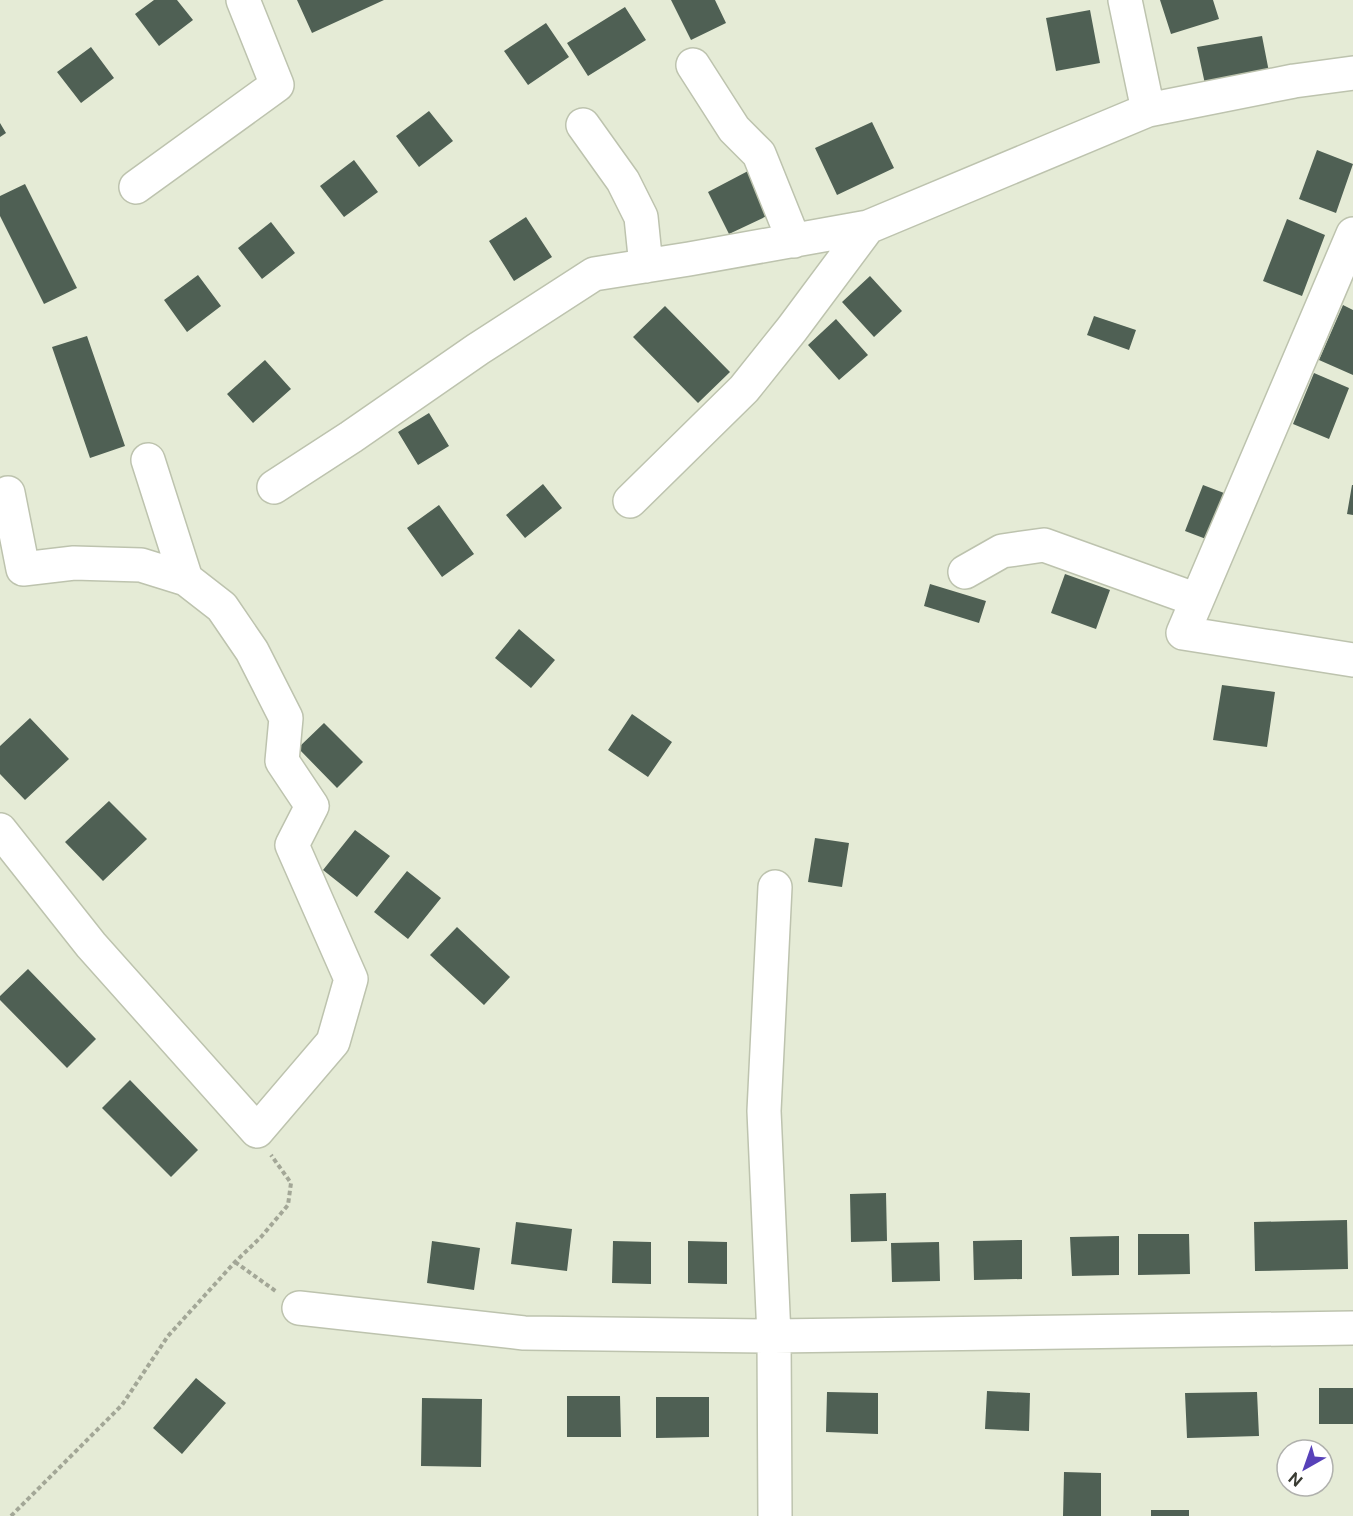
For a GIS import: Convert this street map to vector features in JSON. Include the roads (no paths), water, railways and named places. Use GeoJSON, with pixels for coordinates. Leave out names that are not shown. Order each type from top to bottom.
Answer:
{"type":"FeatureCollection","features":[{"type":"Feature","properties":{"kind":"street"},"geometry":{"type":"LineString","coordinates":[[136,187],[278,85],[243,0]]}},
{"type":"Feature","properties":{"kind":"street"},"geometry":{"type":"LineString","coordinates":[[1125,0],[1148,110]]}},
{"type":"Feature","properties":{"kind":"street"},"geometry":{"type":"LineString","coordinates":[[693,65],[734,129],[759,154],[794,241]]}},
{"type":"Feature","properties":{"kind":"street"},"geometry":{"type":"LineString","coordinates":[[274,487],[478,349],[594,274],[868,227],[1148,110],[1294,81],[1353,73]]}},
{"type":"Feature","properties":{"kind":"street"},"geometry":{"type":"LineString","coordinates":[[583,125],[624,181],[641,217],[646,266]]}},
{"type":"Feature","properties":{"kind":"street"},"geometry":{"type":"LineString","coordinates":[[630,501],[744,389],[792,330],[868,227]]}},
{"type":"Feature","properties":{"kind":"street"},"geometry":{"type":"LineString","coordinates":[[1353,234],[1184,633],[1353,660]]}},
{"type":"Feature","properties":{"kind":"street"},"geometry":{"type":"LineString","coordinates":[[148,460],[186,579]]}},
{"type":"Feature","properties":{"kind":"street"},"geometry":{"type":"LineString","coordinates":[[0,830],[91,945],[257,1131],[333,1042],[351,979],[292,845],[312,806],[282,761],[286,718],[252,651],[222,607],[186,579],[141,565],[74,563],[23,569],[8,493]]}},
{"type":"Feature","properties":{"kind":"street"},"geometry":{"type":"LineString","coordinates":[[965,572],[1002,551],[1044,545],[1197,600]]}},
{"type":"Feature","properties":{"kind":"street"},"geometry":{"type":"LineString","coordinates":[[775,887],[765,1111],[774,1336],[775,1516]]}},
{"type":"Feature","properties":{"kind":"street"},"geometry":{"type":"LineString","coordinates":[[299,1308],[524,1333],[774,1336],[1353,1328]]}}]}
